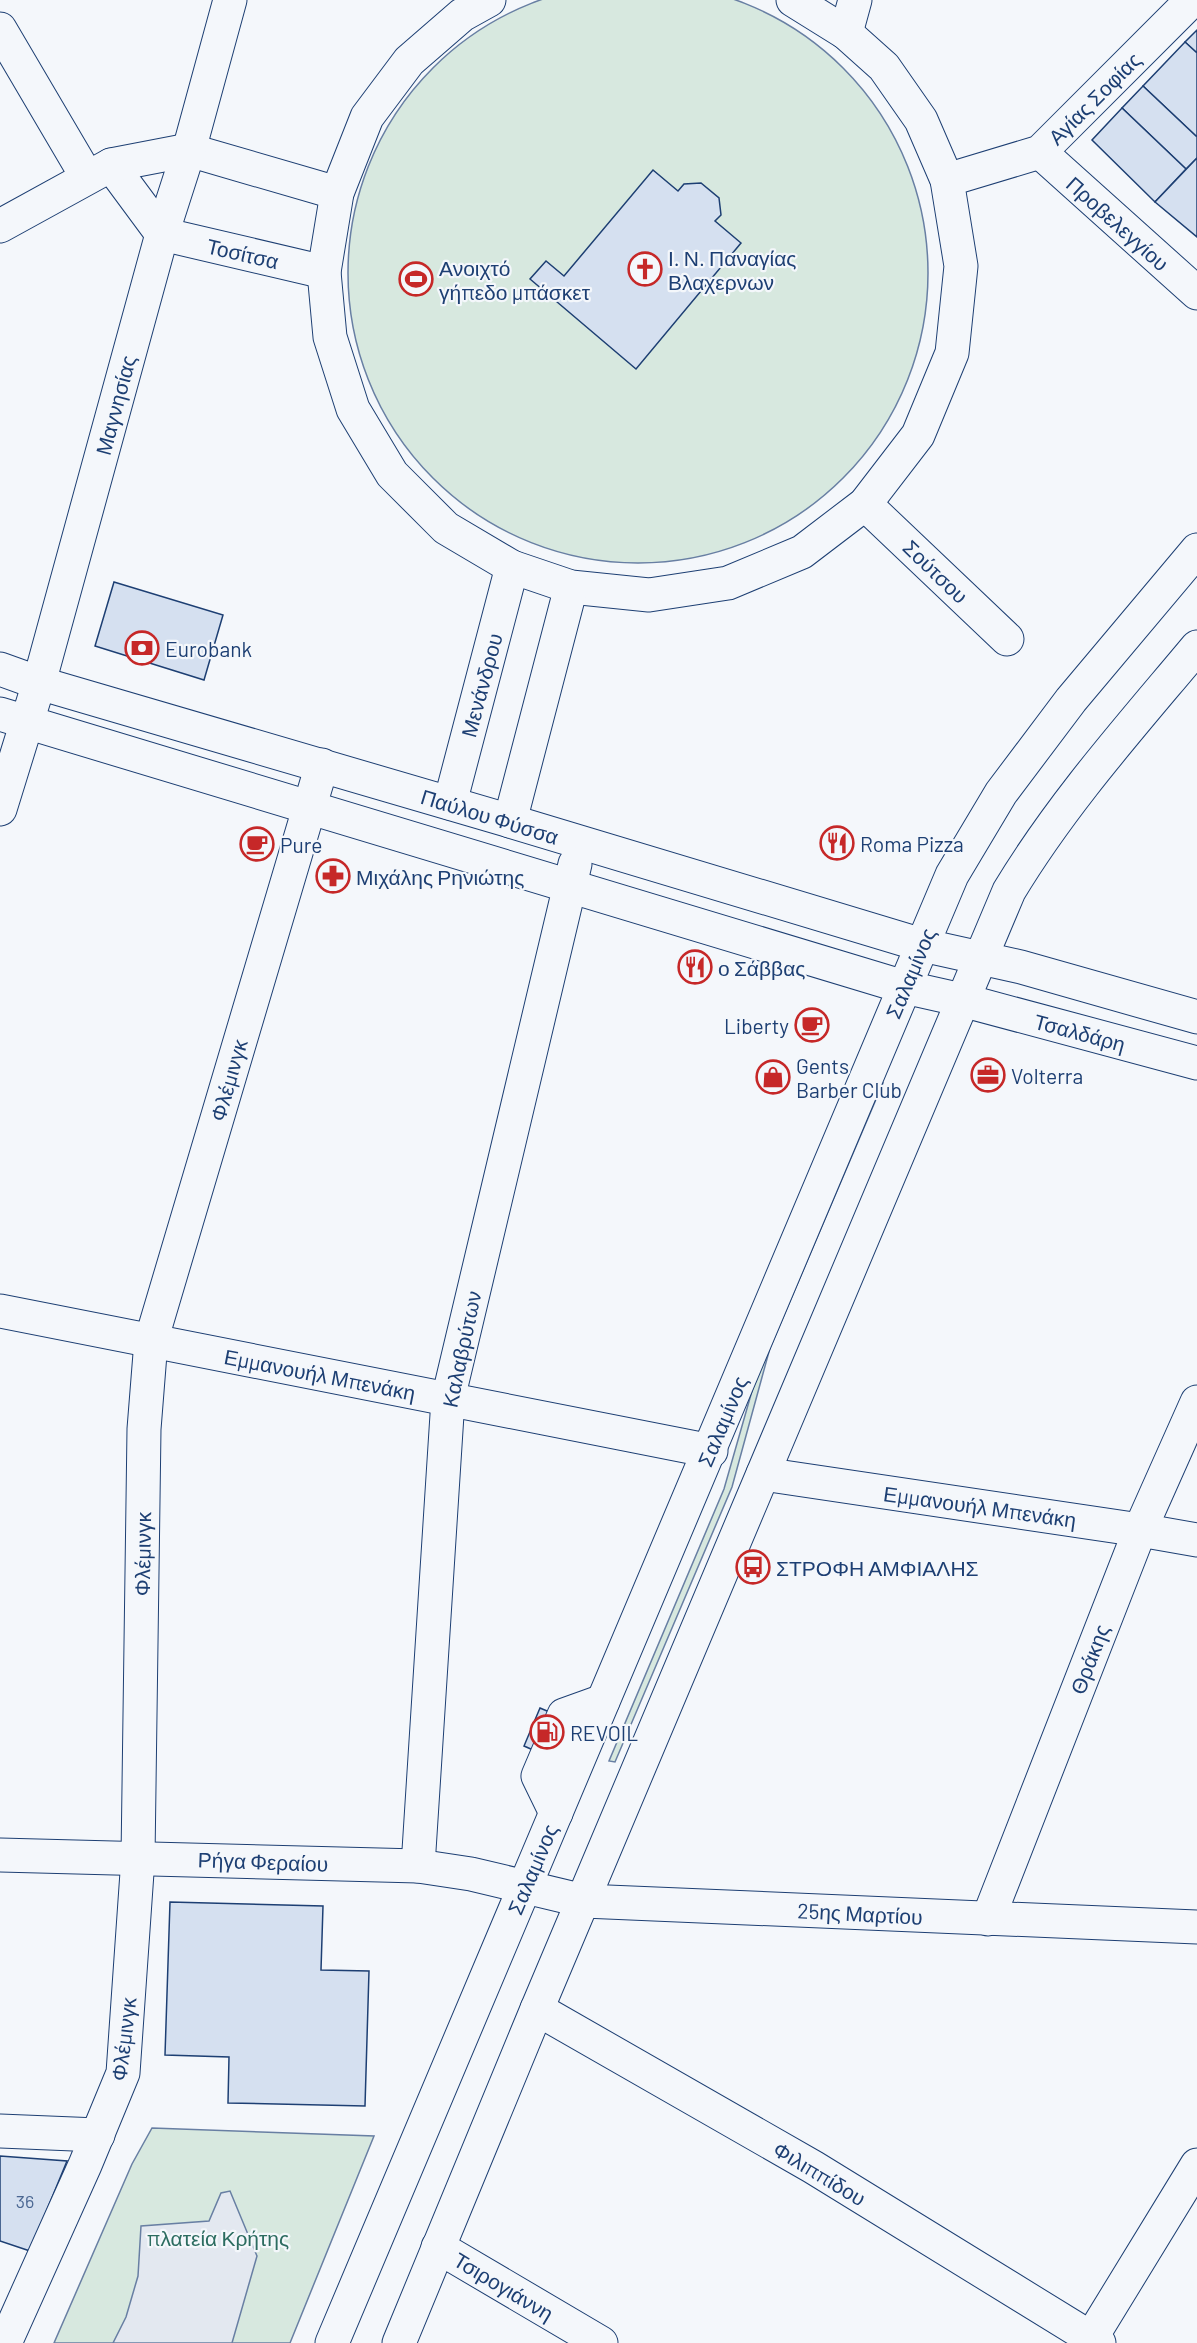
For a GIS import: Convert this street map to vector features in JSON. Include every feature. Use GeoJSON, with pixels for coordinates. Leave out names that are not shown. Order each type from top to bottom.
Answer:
{"type":"FeatureCollection","features":[{"type":"Feature","properties":{"kind":"street","name":"Μαγνησίας"},"geometry":{"type":"LineString","coordinates":[[0,809],[14,718],[39,683],[162,234],[189,150],[230,0]]}},
{"type":"Feature","properties":{"kind":"street"},"geometry":{"type":"LineString","coordinates":[[489,0],[462,15],[409,60],[367,117],[337,193],[324,272],[330,337],[353,409],[392,474],[446,528],[512,567],[571,587],[650,595],[728,583],[802,552],[865,504],[918,435],[952,353],[961,266],[947,180],[921,120],[884,67],[846,33],[793,0]]}},
{"type":"Feature","properties":{"kind":"street"},"geometry":{"type":"LineString","coordinates":[[846,33],[855,0]]}},
{"type":"Feature","properties":{"kind":"street","name":"Αγίας Σοφίας"},"geometry":{"type":"LineString","coordinates":[[947,180],[1040,152],[1192,0]]}},
{"type":"Feature","properties":{"kind":"street"},"geometry":{"type":"LineString","coordinates":[[0,29],[99,171],[162,234]]}},
{"type":"Feature","properties":{"kind":"street"},"geometry":{"type":"LineString","coordinates":[[0,226],[99,171],[189,150],[337,193]]}},
{"type":"Feature","properties":{"kind":"street","name":"Προβελεγγίου"},"geometry":{"type":"LineString","coordinates":[[1040,152],[1197,293]]}},
{"type":"Feature","properties":{"kind":"street","name":"Τοσίτσα"},"geometry":{"type":"LineString","coordinates":[[162,234],[324,272]]}},
{"type":"Feature","properties":{"kind":"street","name":"Σούτσου"},"geometry":{"type":"LineString","coordinates":[[865,504],[1006,639]]}},
{"type":"Feature","properties":{"kind":"street","name":"Σαλαμίνος"},"geometry":{"type":"LineString","coordinates":[[332,2343],[952,875],[1001,793],[1071,700],[1197,550]]}},
{"type":"Feature","properties":{"kind":"street","name":"Μενάνδρου"},"geometry":{"type":"LineString","coordinates":[[450,804],[512,567]]}},
{"type":"Feature","properties":{"kind":"street"},"geometry":{"type":"LineString","coordinates":[[510,821],[571,587]]}},
{"type":"Feature","properties":{"kind":"street"},"geometry":{"type":"LineString","coordinates":[[399,2343],[537,2009],[1009,891],[1034,849],[1197,647]]}},
{"type":"Feature","properties":{"kind":"street","name":"Παύλου Φύσσα"},"geometry":{"type":"LineString","coordinates":[[0,669],[39,683],[322,765],[922,945],[980,958]]}},
{"type":"Feature","properties":{"kind":"street","name":"Παύλου Φύσσα"},"geometry":{"type":"LineString","coordinates":[[14,718],[904,987],[962,1000]]}},
{"type":"Feature","properties":{"kind":"street","name":"Φλέμινγκ"},"geometry":{"type":"LineString","coordinates":[[5,2343],[98,2135],[123,2073],[138,1858],[144,1429],[151,1341],[322,765]]}},
{"type":"Feature","properties":{"kind":"street","name":"Καλαβρύτων"},"geometry":{"type":"LineString","coordinates":[[418,1866],[448,1399],[580,843]]}},
{"type":"Feature","properties":{"kind":"street"},"geometry":{"type":"LineString","coordinates":[[980,958],[1197,1017]]}},
{"type":"Feature","properties":{"kind":"street","name":"Τσαλδάρη"},"geometry":{"type":"LineString","coordinates":[[962,1000],[1197,1062]]}},
{"type":"Feature","properties":{"kind":"street","name":"Εμμανουήλ Μπενάκη"},"geometry":{"type":"LineString","coordinates":[[0,1311],[711,1450]]}},
{"type":"Feature","properties":{"kind":"street","name":"Θράκης"},"geometry":{"type":"LineString","coordinates":[[988,1919],[1140,1530],[1197,1402]]}},
{"type":"Feature","properties":{"kind":"street","name":"Εμμανουήλ Μπενάκη"},"geometry":{"type":"LineString","coordinates":[[763,1474],[1197,1540]]}},
{"type":"Feature","properties":{"kind":"street","name":"Ρήγα Φεραίου"},"geometry":{"type":"LineString","coordinates":[[0,1855],[418,1866],[471,1874],[524,1887]]}},
{"type":"Feature","properties":{"kind":"street","name":"25ης Μαρτίου"},"geometry":{"type":"LineString","coordinates":[[524,1887],[584,1901],[1197,1927]]}},
{"type":"Feature","properties":{"kind":"street","name":"Φιλιππίδου"},"geometry":{"type":"LineString","coordinates":[[537,2009],[813,2167],[1092,2341]]}},
{"type":"Feature","properties":{"kind":"street"},"geometry":{"type":"LineString","coordinates":[[0,2131],[98,2135]]}},
{"type":"Feature","properties":{"kind":"street"},"geometry":{"type":"LineString","coordinates":[[1092,2341],[1197,2165]]}},
{"type":"Feature","properties":{"kind":"street","name":"Τσιρογιάννη"},"geometry":{"type":"LineString","coordinates":[[438,2247],[601,2343]]}},
{"type":"Feature","properties":{"kind":"green space"},"geometry":{"type":"Polygon","coordinates":[[[638,-17],[695,-12],[749,5],[799,32],[843,68],[879,112],[906,162],[923,216],[928,273],[923,330],[906,384],[879,434],[843,478],[799,514],[749,541],[695,558],[638,563],[581,558],[527,541],[477,514],[433,478],[397,434],[370,384],[353,330],[348,273],[353,216],[370,162],[397,112],[433,68],[477,32],[527,5],[581,-12],[638,-17]]]}},
{"type":"Feature","properties":{"kind":"green space"},"geometry":{"type":"Polygon","coordinates":[[[877,1083],[883,1083],[770,1348],[732,1487],[615,1762],[609,1761],[724,1489],[762,1356],[877,1083]]]}},
{"type":"Feature","properties":{"kind":"green space","name":"πλατεία Κρήτης"},"geometry":{"type":"Polygon","coordinates":[[[152,2128],[374,2136],[290,2343],[54,2343],[132,2164],[152,2128]]]}},
{"type":"Feature","properties":{"kind":"shaded area"},"geometry":{"type":"Polygon","coordinates":[[[230,2191],[257,2256],[232,2343],[113,2343],[126,2317],[138,2276],[141,2226],[209,2221],[221,2193],[230,2191]]]}},
{"type":"Feature","properties":{"kind":"building"},"geometry":{"type":"Polygon","coordinates":[[[1197,30],[1197,53],[1185,42],[1197,30]]]}},
{"type":"Feature","properties":{"kind":"building"},"geometry":{"type":"Polygon","coordinates":[[[1185,42],[1197,53],[1197,137],[1143,86],[1185,42]]]}},
{"type":"Feature","properties":{"kind":"building"},"geometry":{"type":"Polygon","coordinates":[[[1143,86],[1197,137],[1197,158],[1186,169],[1122,108],[1143,86]]]}},
{"type":"Feature","properties":{"kind":"building"},"geometry":{"type":"Polygon","coordinates":[[[1122,108],[1186,169],[1155,202],[1092,140],[1122,108]]]}},
{"type":"Feature","properties":{"kind":"building"},"geometry":{"type":"Polygon","coordinates":[[[1197,158],[1197,237],[1155,202],[1197,158]]]}},
{"type":"Feature","properties":{"kind":"building","name":"Ι. Ν. Παναγίας Βλαχερνων"},"geometry":{"type":"Polygon","coordinates":[[[653,170],[678,191],[684,184],[701,183],[719,198],[721,215],[715,221],[741,243],[636,369],[530,279],[546,261],[564,276],[653,170]]]}},
{"type":"Feature","properties":{"kind":"building"},"geometry":{"type":"Polygon","coordinates":[[[114,582],[223,615],[204,680],[95,646],[114,582]]]}},
{"type":"Feature","properties":{"kind":"building"},"geometry":{"type":"Polygon","coordinates":[[[540,1708],[580,1725],[563,1763],[524,1746],[540,1708]]]}},
{"type":"Feature","properties":{"kind":"building"},"geometry":{"type":"Polygon","coordinates":[[[170,1902],[323,1906],[321,1970],[369,1971],[365,2106],[228,2103],[229,2057],[165,2055],[170,1902]]]}},
{"type":"Feature","properties":{"kind":"building"},"geometry":{"type":"Polygon","coordinates":[[[0,2156],[67,2161],[30,2251],[0,2241],[0,2156]]]}},
{"type":"Feature","properties":{"kind":"place","name":"Ι. Ν. Παναγίας Βλαχερνων"},"geometry":{"type":"Point","coordinates":[645,269]}},
{"type":"Feature","properties":{"kind":"place","name":"Ανοιχτό γήπεδο μπάσκετ"},"geometry":{"type":"Point","coordinates":[416,279]}},
{"type":"Feature","properties":{"kind":"place","name":"Eurobank"},"geometry":{"type":"Point","coordinates":[142,648]}},
{"type":"Feature","properties":{"kind":"place","name":"Roma Pizza"},"geometry":{"type":"Point","coordinates":[837,843]}},
{"type":"Feature","properties":{"kind":"place","name":"Pure"},"geometry":{"type":"Point","coordinates":[257,844]}},
{"type":"Feature","properties":{"kind":"place","name":"Μιχάλης Ρηνιώτης"},"geometry":{"type":"Point","coordinates":[333,876]}},
{"type":"Feature","properties":{"kind":"place","name":"ο Σάββας"},"geometry":{"type":"Point","coordinates":[695,967]}},
{"type":"Feature","properties":{"kind":"place","name":"Liberty"},"geometry":{"type":"Point","coordinates":[812,1025]}},
{"type":"Feature","properties":{"kind":"place","name":"Volterra"},"geometry":{"type":"Point","coordinates":[988,1075]}},
{"type":"Feature","properties":{"kind":"place","name":"Gents Barber Club"},"geometry":{"type":"Point","coordinates":[773,1077]}},
{"type":"Feature","properties":{"kind":"place","name":"ΣΤΡΟΦΗ ΑΜΦΙΑΛΗΣ"},"geometry":{"type":"Point","coordinates":[753,1567]}},
{"type":"Feature","properties":{"kind":"place","name":"REVOIL"},"geometry":{"type":"Point","coordinates":[547,1732]}}]}
